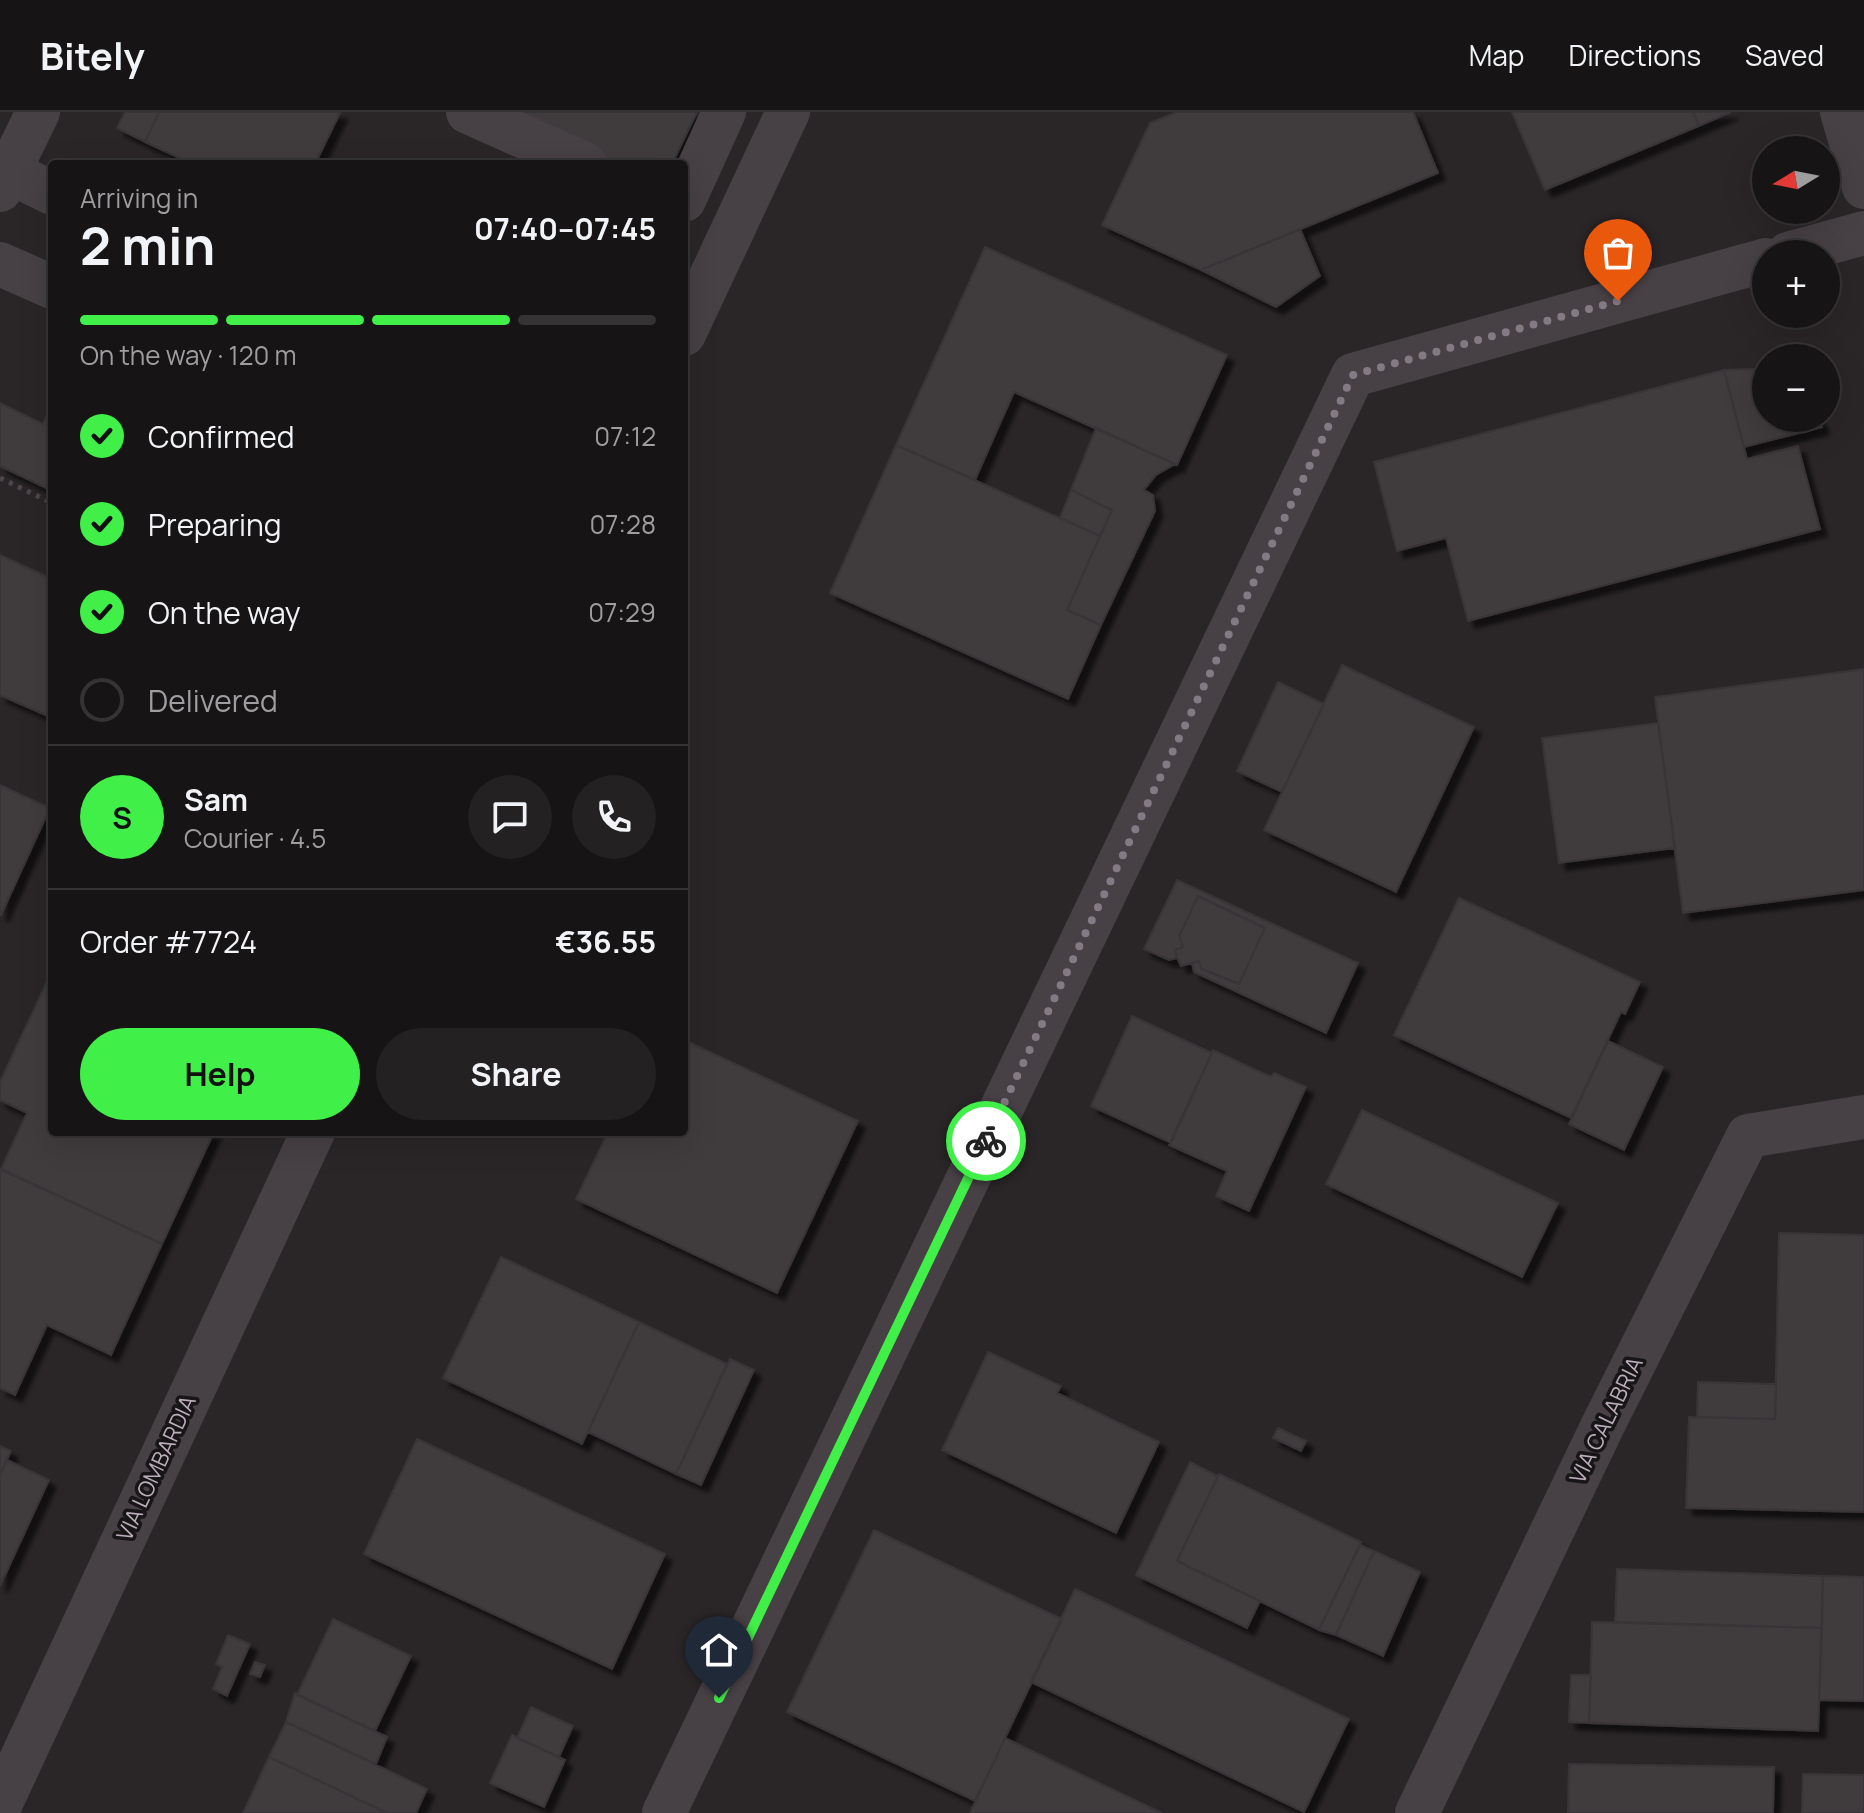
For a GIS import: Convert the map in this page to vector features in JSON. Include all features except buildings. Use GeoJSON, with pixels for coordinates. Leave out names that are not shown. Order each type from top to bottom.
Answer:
{"type":"FeatureCollection","features":[{"type":"Feature","properties":{"kind":"street"},"geometry":{"type":"LineString","coordinates":[[38,112],[4,181],[48,192]]}},
{"type":"Feature","properties":{"kind":"street"},"geometry":{"type":"LineString","coordinates":[[468,112],[576,160]]}},
{"type":"Feature","properties":{"kind":"street"},"geometry":{"type":"LineString","coordinates":[[688,325],[788,112]]}},
{"type":"Feature","properties":{"kind":"street"},"geometry":{"type":"LineString","coordinates":[[1842,112],[1864,187]]}},
{"type":"Feature","properties":{"kind":"street"},"geometry":{"type":"LineString","coordinates":[[688,191],[717,127],[763,165]]}},
{"type":"Feature","properties":{"kind":"street"},"geometry":{"type":"LineString","coordinates":[[1839,240],[1864,233]]}},
{"type":"Feature","properties":{"kind":"street"},"geometry":{"type":"LineString","coordinates":[[0,264],[48,285]]}},
{"type":"Feature","properties":{"kind":"street"},"geometry":{"type":"LineString","coordinates":[[664,1813],[1353,375],[1752,264]]}},
{"type":"Feature","properties":{"kind":"street","name":"VIA CALABRIA"},"geometry":{"type":"LineString","coordinates":[[1417,1813],[1602,1427],[1748,1136],[1864,1117]]}},
{"type":"Feature","properties":{"kind":"street","name":"VIA LOMBARDIA"},"geometry":{"type":"LineString","coordinates":[[0,1805],[311,1136]]}},
{"type":"Feature","properties":{"kind":"path"},"geometry":{"type":"LineString","coordinates":[[0,478],[48,501]]}},
{"type":"Feature","properties":{"kind":"shaded area"},"geometry":{"type":"Polygon","coordinates":[[[0,112],[1864,112],[1864,1813],[0,1813],[0,112]]]}},
{"type":"Feature","properties":{"kind":"way so far"},"geometry":{"type":"LineString","coordinates":[[986,1141],[1353,375],[1618,301]]}},
{"type":"Feature","properties":{"kind":"route"},"geometry":{"type":"LineString","coordinates":[[719,1698],[986,1141]]}}]}
